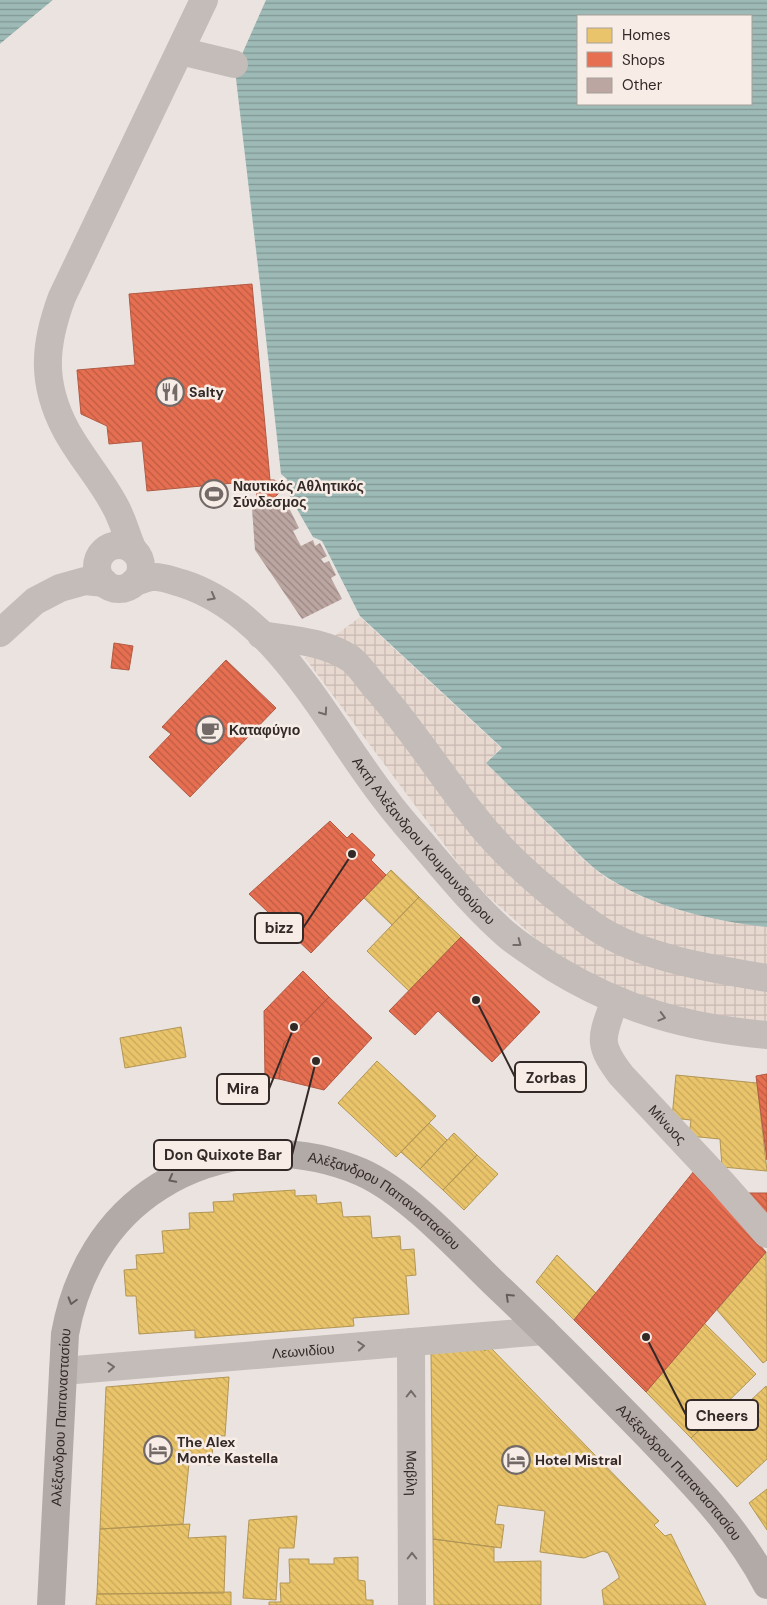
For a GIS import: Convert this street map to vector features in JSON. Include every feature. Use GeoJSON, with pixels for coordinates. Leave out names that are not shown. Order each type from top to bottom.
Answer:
{"type":"FeatureCollection","features":[{"type":"Feature","properties":{"kind":"main road","name":"Αλέξανδρου Παπαναστασίου"},"geometry":{"type":"LineString","coordinates":[[51,1605],[65,1334],[75,1291],[94,1252],[111,1229],[131,1208],[167,1182],[206,1163],[249,1154],[292,1154],[322,1159],[349,1167],[376,1180],[419,1212],[544,1331],[671,1460],[731,1527],[756,1564],[767,1585]]}},
{"type":"Feature","properties":{"kind":"street"},"geometry":{"type":"LineString","coordinates":[[0,633],[35,601],[60,588],[76,583],[94,568],[101,572],[115,588],[122,589],[133,583],[141,570],[138,555],[125,539],[115,504],[66,430],[55,405],[48,378],[48,350],[52,323],[62,298],[204,0]]}},
{"type":"Feature","properties":{"kind":"street"},"geometry":{"type":"LineString","coordinates":[[180,51],[234,64]]}},
{"type":"Feature","properties":{"kind":"street"},"geometry":{"type":"LineString","coordinates":[[101,572],[100,555],[105,550],[125,539]]}},
{"type":"Feature","properties":{"kind":"street","name":"Ακτή Αλέξανδρου Κουμουνδούρου"},"geometry":{"type":"LineString","coordinates":[[133,583],[154,576],[193,587],[221,602],[249,622],[284,659],[307,688],[385,800],[463,892],[506,935],[532,954],[573,980],[615,1000],[652,1014],[728,1031],[767,1035]]}},
{"type":"Feature","properties":{"kind":"street"},"geometry":{"type":"LineString","coordinates":[[261,635],[322,645],[352,660],[401,717],[473,816],[510,856],[554,895],[596,927],[632,945],[663,955],[710,968],[767,978]]}},
{"type":"Feature","properties":{"kind":"street","name":"Μίνωος"},"geometry":{"type":"LineString","coordinates":[[615,1000],[605,1028],[603,1044],[608,1058],[621,1075],[767,1234]]}},
{"type":"Feature","properties":{"kind":"street","name":"Λεωνιδίου"},"geometry":{"type":"LineString","coordinates":[[63,1371],[544,1331]]}},
{"type":"Feature","properties":{"kind":"street","name":"Μαβίλη"},"geometry":{"type":"LineString","coordinates":[[411,1342],[412,1605]]}},
{"type":"Feature","properties":{"kind":"shaded area"},"geometry":{"type":"Polygon","coordinates":[[[360,617],[501,748],[486,763],[585,861],[606,878],[640,896],[679,910],[767,927],[767,1023],[743,1024],[634,997],[553,954],[473,883],[305,658],[360,617]]]}},
{"type":"Feature","properties":{"kind":"water"},"geometry":{"type":"Polygon","coordinates":[[[0,0],[53,0],[0,44],[0,0]]]}},
{"type":"Feature","properties":{"kind":"water"},"geometry":{"type":"Polygon","coordinates":[[[266,0],[767,0],[767,927],[705,917],[665,905],[626,888],[595,869],[486,763],[502,748],[360,616],[322,541],[313,537],[289,495],[287,479],[281,474],[235,70],[266,0]]]}},
{"type":"Feature","properties":{"kind":"pier"},"geometry":{"type":"Polygon","coordinates":[[[55,0],[0,47],[0,44],[55,0]]]}},
{"type":"Feature","properties":{"kind":"building: Homes"},"geometry":{"type":"Polygon","coordinates":[[[391,870],[419,897],[392,925],[364,898],[391,870]]]}},
{"type":"Feature","properties":{"kind":"building: Homes"},"geometry":{"type":"Polygon","coordinates":[[[419,897],[461,937],[409,991],[367,951],[419,897]]]}},
{"type":"Feature","properties":{"kind":"building: Homes"},"geometry":{"type":"Polygon","coordinates":[[[181,1027],[186,1057],[125,1068],[120,1038],[181,1027]]]}},
{"type":"Feature","properties":{"kind":"building: Homes"},"geometry":{"type":"Polygon","coordinates":[[[377,1061],[436,1116],[396,1157],[338,1103],[377,1061]]]}},
{"type":"Feature","properties":{"kind":"building: Homes"},"geometry":{"type":"Polygon","coordinates":[[[676,1075],[757,1083],[767,1171],[722,1167],[720,1139],[689,1136],[691,1120],[672,1118],[676,1075]]]}},
{"type":"Feature","properties":{"kind":"building: Homes"},"geometry":{"type":"Polygon","coordinates":[[[429,1123],[447,1140],[420,1169],[401,1152],[429,1123]]]}},
{"type":"Feature","properties":{"kind":"building: Homes"},"geometry":{"type":"Polygon","coordinates":[[[454,1133],[477,1155],[443,1190],[420,1169],[454,1133]]]}},
{"type":"Feature","properties":{"kind":"building: Homes"},"geometry":{"type":"Polygon","coordinates":[[[477,1155],[498,1174],[464,1210],[443,1190],[477,1155]]]}},
{"type":"Feature","properties":{"kind":"building: Homes"},"geometry":{"type":"Polygon","coordinates":[[[295,1190],[295,1196],[316,1195],[317,1204],[341,1202],[343,1217],[370,1216],[372,1238],[400,1236],[401,1250],[414,1249],[416,1275],[406,1276],[409,1314],[353,1318],[354,1326],[195,1338],[195,1330],[139,1334],[136,1296],[126,1296],[124,1270],[137,1269],[136,1255],[164,1253],[162,1231],[190,1229],[189,1213],[214,1212],[213,1202],[234,1201],[233,1194],[295,1190]]]}},
{"type":"Feature","properties":{"kind":"building: Homes"},"geometry":{"type":"Polygon","coordinates":[[[766,1252],[767,1360],[763,1363],[717,1310],[766,1252]]]}},
{"type":"Feature","properties":{"kind":"building: Homes"},"geometry":{"type":"Polygon","coordinates":[[[557,1255],[596,1293],[574,1320],[536,1282],[557,1255]]]}},
{"type":"Feature","properties":{"kind":"building: Homes"},"geometry":{"type":"Polygon","coordinates":[[[704,1323],[756,1374],[691,1438],[646,1392],[704,1323]]]}},
{"type":"Feature","properties":{"kind":"building: Homes","name":"Hotel Mistral"},"geometry":{"type":"Polygon","coordinates":[[[489,1346],[659,1521],[654,1525],[665,1536],[671,1534],[706,1605],[604,1605],[602,1590],[619,1578],[608,1553],[603,1551],[584,1558],[540,1552],[545,1511],[498,1505],[495,1524],[504,1525],[501,1548],[433,1539],[431,1352],[482,1349],[485,1351],[489,1346]]]}},
{"type":"Feature","properties":{"kind":"building: Homes","name":"The Alex Monte Kastella"},"geometry":{"type":"Polygon","coordinates":[[[229,1377],[225,1436],[214,1435],[211,1465],[189,1463],[183,1524],[100,1529],[106,1387],[229,1377]]]}},
{"type":"Feature","properties":{"kind":"building: Homes"},"geometry":{"type":"Polygon","coordinates":[[[766,1386],[767,1459],[737,1487],[691,1438],[724,1407],[733,1417],[766,1386]]]}},
{"type":"Feature","properties":{"kind":"building: Homes"},"geometry":{"type":"Polygon","coordinates":[[[767,1489],[767,1530],[749,1503],[767,1489]]]}},
{"type":"Feature","properties":{"kind":"building: Homes"},"geometry":{"type":"Polygon","coordinates":[[[297,1516],[294,1548],[279,1548],[276,1600],[243,1598],[249,1520],[297,1516]]]}},
{"type":"Feature","properties":{"kind":"building: Homes"},"geometry":{"type":"Polygon","coordinates":[[[190,1524],[188,1538],[226,1536],[224,1593],[97,1594],[100,1529],[190,1524]]]}},
{"type":"Feature","properties":{"kind":"building: Homes"},"geometry":{"type":"Polygon","coordinates":[[[433,1539],[494,1547],[494,1562],[541,1561],[541,1605],[434,1605],[433,1539]]]}},
{"type":"Feature","properties":{"kind":"building: Homes"},"geometry":{"type":"Polygon","coordinates":[[[358,1557],[358,1580],[365,1581],[366,1600],[373,1600],[373,1605],[269,1605],[269,1602],[281,1602],[280,1583],[290,1583],[289,1559],[309,1559],[309,1564],[334,1564],[334,1558],[358,1557]]]}},
{"type":"Feature","properties":{"kind":"building: Homes"},"geometry":{"type":"Polygon","coordinates":[[[231,1592],[231,1605],[96,1605],[97,1594],[231,1592]]]}},
{"type":"Feature","properties":{"kind":"building: Shops","name":"Salty"},"geometry":{"type":"Polygon","coordinates":[[[252,284],[270,480],[278,482],[281,487],[280,492],[275,497],[257,499],[256,481],[147,491],[142,441],[109,444],[107,426],[81,414],[77,370],[135,365],[129,294],[252,284]]]}},
{"type":"Feature","properties":{"kind":"building: Shops"},"geometry":{"type":"Polygon","coordinates":[[[114,643],[133,646],[129,670],[111,668],[114,643]]]}},
{"type":"Feature","properties":{"kind":"building: Shops","name":"Καταφύγιο"},"geometry":{"type":"Polygon","coordinates":[[[226,660],[276,708],[190,797],[149,757],[171,734],[162,727],[226,660]]]}},
{"type":"Feature","properties":{"kind":"building: Shops"},"geometry":{"type":"Polygon","coordinates":[[[330,821],[347,838],[352,833],[375,855],[371,860],[386,875],[311,953],[249,894],[330,821]]]}},
{"type":"Feature","properties":{"kind":"building: Shops"},"geometry":{"type":"Polygon","coordinates":[[[461,937],[540,1012],[492,1062],[438,1011],[415,1035],[389,1011],[461,937]]]}},
{"type":"Feature","properties":{"kind":"building: Shops"},"geometry":{"type":"Polygon","coordinates":[[[303,971],[329,997],[284,1043],[279,1079],[265,1077],[264,1011],[303,971]]]}},
{"type":"Feature","properties":{"kind":"building: Shops"},"geometry":{"type":"Polygon","coordinates":[[[329,997],[372,1038],[324,1090],[279,1079],[284,1043],[329,997]]]}},
{"type":"Feature","properties":{"kind":"building: Shops"},"geometry":{"type":"Polygon","coordinates":[[[767,1074],[767,1160],[756,1076],[767,1074]]]}},
{"type":"Feature","properties":{"kind":"building: Shops"},"geometry":{"type":"Polygon","coordinates":[[[694,1171],[766,1252],[646,1392],[574,1320],[694,1171]]]}},
{"type":"Feature","properties":{"kind":"building: Shops"},"geometry":{"type":"Polygon","coordinates":[[[748,1193],[767,1193],[767,1216],[748,1193]]]}},
{"type":"Feature","properties":{"kind":"building: Other"},"geometry":{"type":"Polygon","coordinates":[[[288,506],[299,528],[293,531],[301,546],[313,540],[315,546],[320,543],[327,556],[321,559],[324,563],[329,561],[336,575],[331,578],[342,599],[302,619],[255,550],[252,509],[288,506]]]}},
{"type":"Feature","properties":{"kind":"place","name":"Salty"},"geometry":{"type":"Point","coordinates":[170,392]}},
{"type":"Feature","properties":{"kind":"place","name":"Ναυτικός Αθλητικός Σύνδεσμος"},"geometry":{"type":"Point","coordinates":[214,494]}},
{"type":"Feature","properties":{"kind":"place","name":"Καταφύγιο"},"geometry":{"type":"Point","coordinates":[210,730]}},
{"type":"Feature","properties":{"kind":"place","name":"bizz"},"geometry":{"type":"Point","coordinates":[352,854]}},
{"type":"Feature","properties":{"kind":"place","name":"Zorbas"},"geometry":{"type":"Point","coordinates":[476,1000]}},
{"type":"Feature","properties":{"kind":"place","name":"Mira"},"geometry":{"type":"Point","coordinates":[294,1027]}},
{"type":"Feature","properties":{"kind":"place","name":"Don Quixote Bar"},"geometry":{"type":"Point","coordinates":[316,1061]}},
{"type":"Feature","properties":{"kind":"place","name":"Cheers"},"geometry":{"type":"Point","coordinates":[646,1337]}},
{"type":"Feature","properties":{"kind":"place","name":"The Alex Monte Kastella"},"geometry":{"type":"Point","coordinates":[158,1450]}},
{"type":"Feature","properties":{"kind":"place","name":"Hotel Mistral"},"geometry":{"type":"Point","coordinates":[516,1460]}}]}
